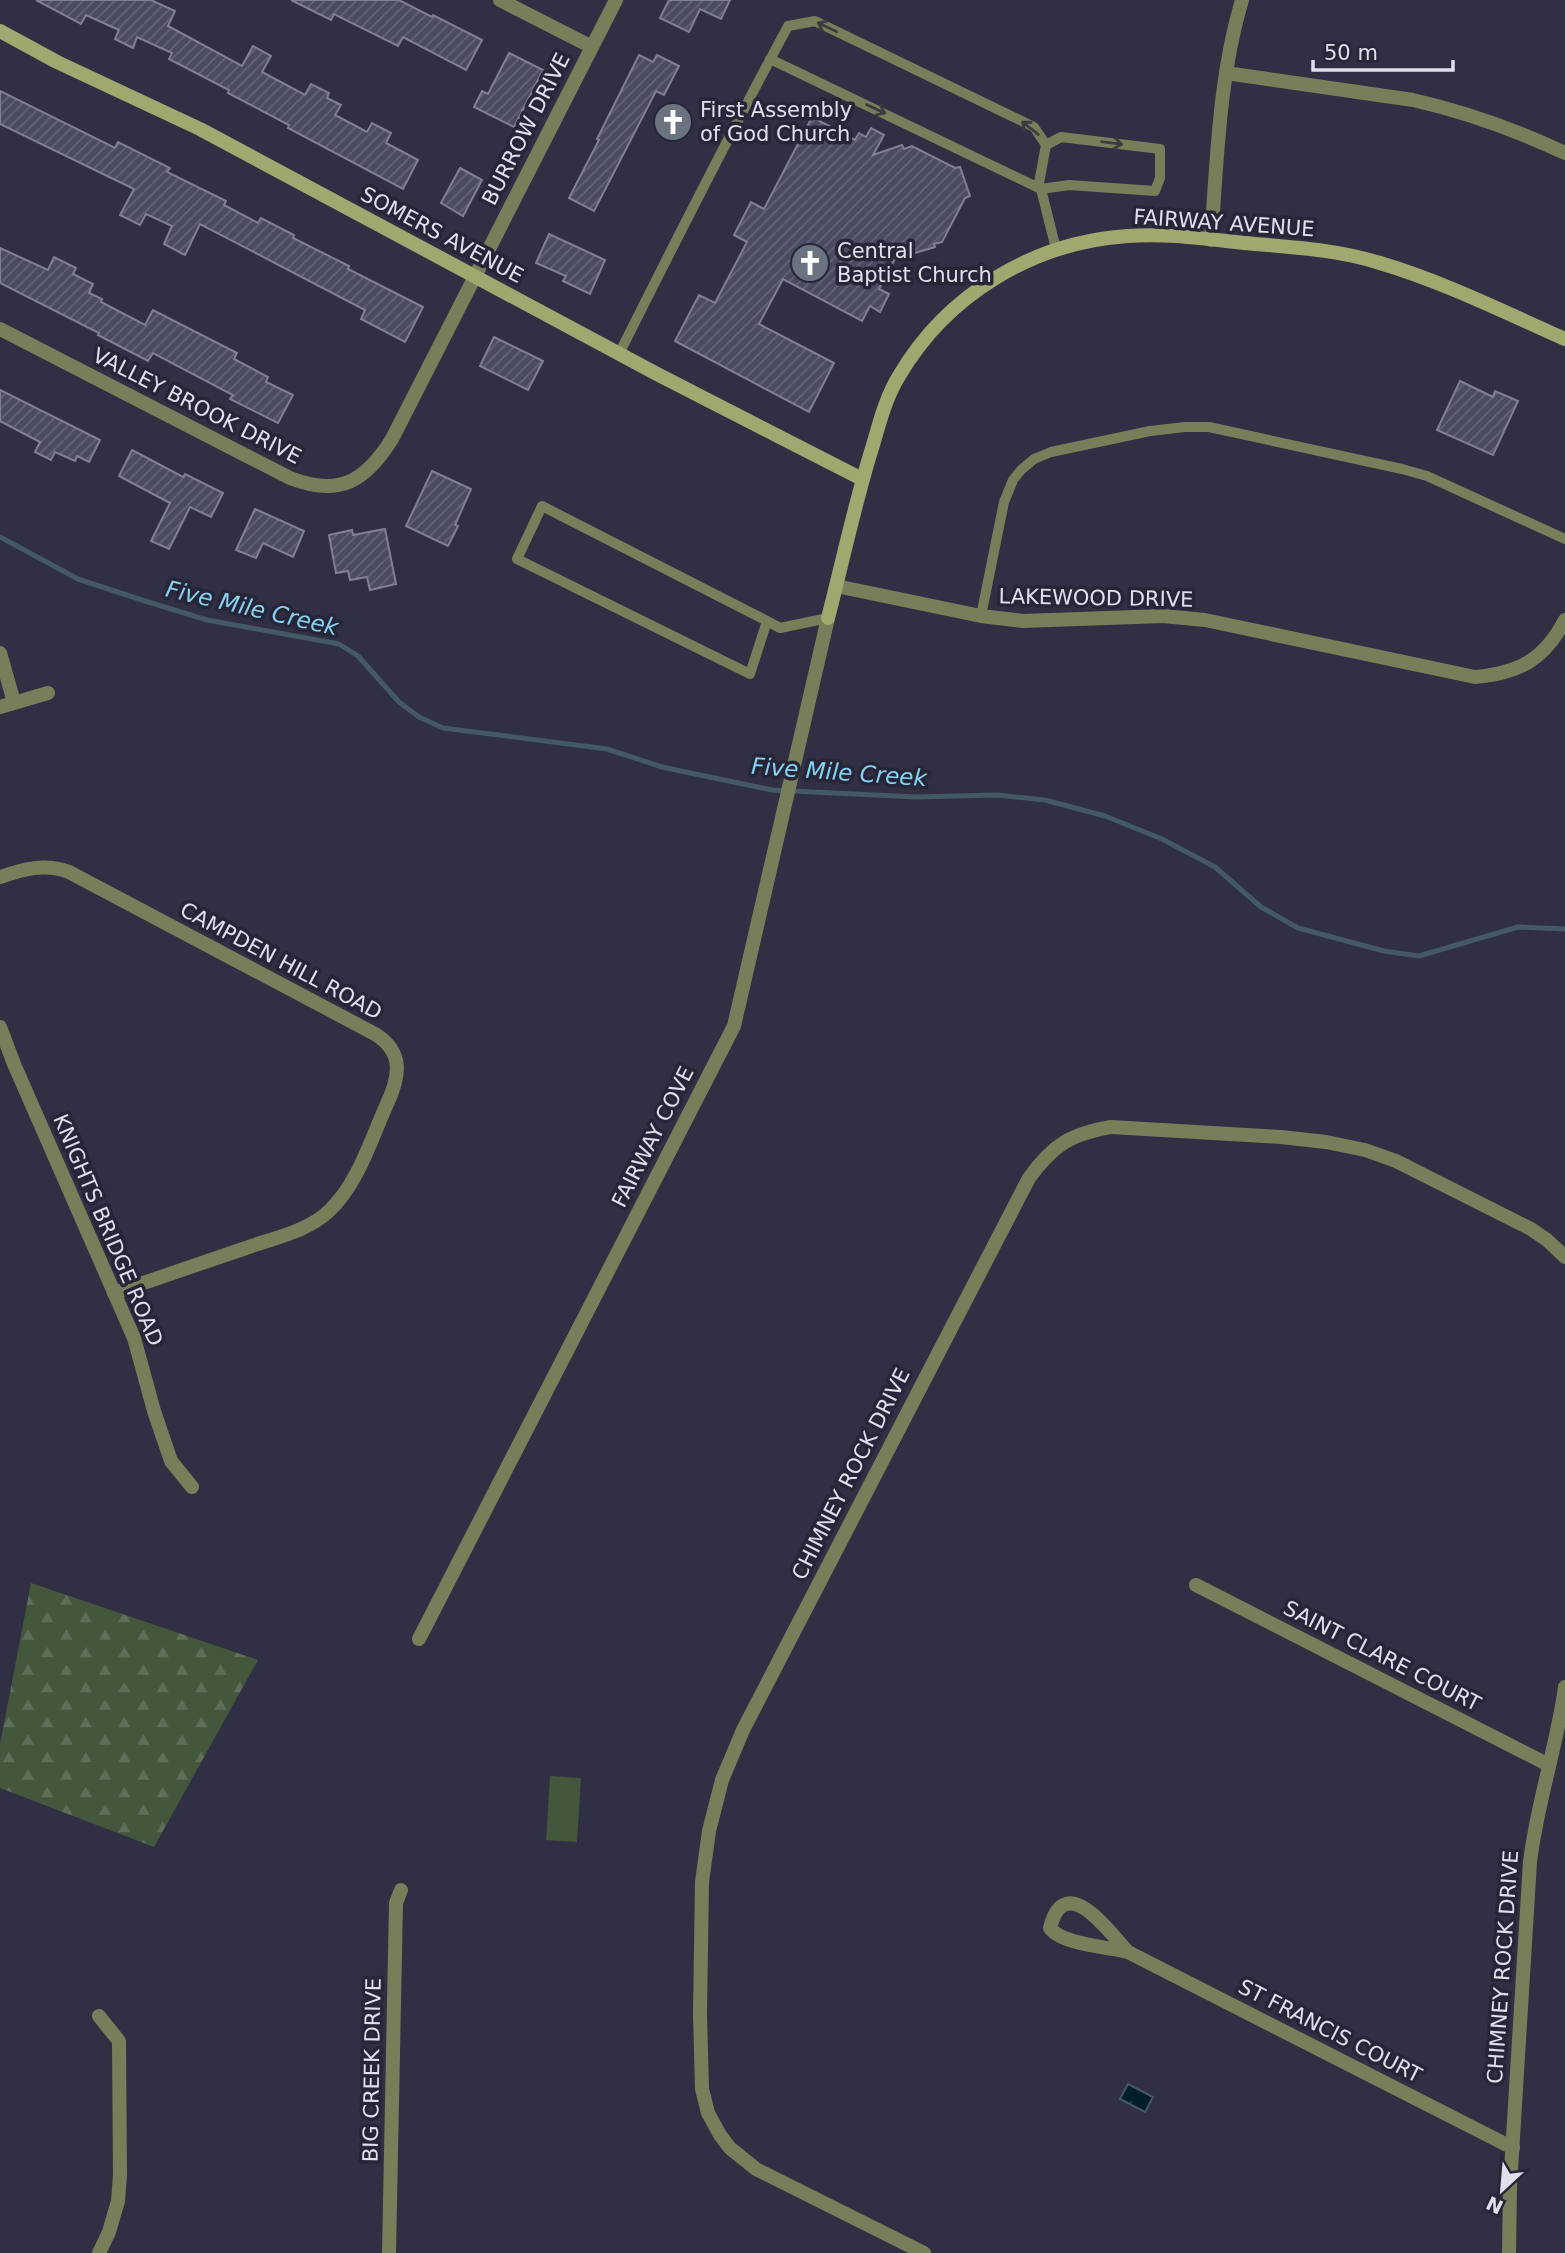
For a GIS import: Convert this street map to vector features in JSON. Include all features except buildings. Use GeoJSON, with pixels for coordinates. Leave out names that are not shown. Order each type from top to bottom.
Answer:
{"type":"FeatureCollection","features":[{"type":"Feature","properties":{"kind":"street"},"geometry":{"type":"LineString","coordinates":[[500,0],[592,47]]}},
{"type":"Feature","properties":{"kind":"street","name":"BURROW DRIVE"},"geometry":{"type":"LineString","coordinates":[[474,277],[615,0]]}},
{"type":"Feature","properties":{"kind":"street"},"geometry":{"type":"LineString","coordinates":[[1211,240],[1226,73],[1242,0]]}},
{"type":"Feature","properties":{"kind":"street","name":"SOMERS AVENUE"},"geometry":{"type":"LineString","coordinates":[[0,31],[57,62],[200,129],[619,354],[862,479]]}},
{"type":"Feature","properties":{"kind":"street"},"geometry":{"type":"LineString","coordinates":[[1226,73],[1413,100],[1444,107],[1532,137],[1565,152]]}},
{"type":"Feature","properties":{"kind":"street","name":"FAIRWAY AVENUE"},"geometry":{"type":"LineString","coordinates":[[862,479],[888,397],[899,376],[923,342],[957,305],[1018,265],[1056,249],[1093,240],[1130,236],[1211,240],[1308,248],[1377,262],[1434,281],[1565,339]]}},
{"type":"Feature","properties":{"kind":"street","name":"VALLEY BROOK DRIVE"},"geometry":{"type":"LineString","coordinates":[[0,329],[289,478],[309,485],[340,486],[367,472],[392,439],[474,277]]}},
{"type":"Feature","properties":{"kind":"street"},"geometry":{"type":"LineString","coordinates":[[828,618],[862,479]]}},
{"type":"Feature","properties":{"kind":"street","name":"LAKEWOOD DRIVE"},"geometry":{"type":"LineString","coordinates":[[836,586],[981,616],[1051,621],[1154,616],[1205,620],[1475,677],[1501,675],[1532,661],[1559,632],[1565,620]]}},
{"type":"Feature","properties":{"kind":"street","name":"FAIRWAY COVE"},"geometry":{"type":"LineString","coordinates":[[419,1640],[734,1026],[828,618]]}},
{"type":"Feature","properties":{"kind":"street"},"geometry":{"type":"LineString","coordinates":[[0,653],[7,704],[48,693]]}},
{"type":"Feature","properties":{"kind":"street","name":"CAMPDEN HILL ROAD"},"geometry":{"type":"LineString","coordinates":[[0,877],[47,866],[69,872],[375,1034],[386,1041],[395,1054],[398,1069],[393,1091],[349,1186],[330,1210],[301,1229],[114,1293]]}},
{"type":"Feature","properties":{"kind":"street","name":"KNIGHTS BRIDGE ROAD"},"geometry":{"type":"LineString","coordinates":[[0,1027],[14,1065],[134,1338],[153,1411],[171,1461],[192,1488]]}},
{"type":"Feature","properties":{"kind":"street","name":"CHIMNEY ROCK DRIVE"},"geometry":{"type":"LineString","coordinates":[[924,2253],[756,2169],[730,2148],[720,2135],[708,2113],[702,2088],[702,1882],[709,1831],[722,1780],[743,1730],[1028,1178],[1042,1159],[1067,1139],[1084,1132],[1111,1127],[1326,1142],[1365,1150],[1396,1161],[1531,1229],[1565,1257]]}},
{"type":"Feature","properties":{"kind":"street","name":"SAINT CLARE COURT"},"geometry":{"type":"LineString","coordinates":[[1196,1585],[1549,1765]]}},
{"type":"Feature","properties":{"kind":"street","name":"CHIMNEY ROCK DRIVE"},"geometry":{"type":"LineString","coordinates":[[1509,2253],[1530,1862],[1565,1687]]}},
{"type":"Feature","properties":{"kind":"street","name":"BIG CREEK DRIVE"},"geometry":{"type":"LineString","coordinates":[[389,2253],[396,1903],[401,1890]]}},
{"type":"Feature","properties":{"kind":"street"},"geometry":{"type":"LineString","coordinates":[[1073,1903],[1084,1906],[1128,1952],[1069,1941],[1055,1935],[1050,1928],[1057,1910],[1063,1905],[1073,1903]]}},
{"type":"Feature","properties":{"kind":"street","name":"ST FRANCIS COURT"},"geometry":{"type":"LineString","coordinates":[[1128,1952],[1513,2148]]}},
{"type":"Feature","properties":{"kind":"street"},"geometry":{"type":"LineString","coordinates":[[99,2015],[119,2041],[120,2175],[118,2201],[109,2232],[99,2253]]}},
{"type":"Feature","properties":{"kind":"lane"},"geometry":{"type":"LineString","coordinates":[[619,354],[701,188],[788,26],[815,21],[1034,127],[1046,145],[1039,183],[1056,249]]}},
{"type":"Feature","properties":{"kind":"lane"},"geometry":{"type":"LineString","coordinates":[[770,59],[1041,189],[1069,185],[1155,191],[1160,178],[1160,149],[1060,137],[1046,145]]}},
{"type":"Feature","properties":{"kind":"lane"},"geometry":{"type":"LineString","coordinates":[[981,616],[1004,502],[1013,480],[1021,470],[1034,459],[1051,452],[1185,426],[1209,427],[1427,476],[1565,539]]}},
{"type":"Feature","properties":{"kind":"lane"},"geometry":{"type":"LineString","coordinates":[[768,621],[750,674],[517,559],[542,506],[768,621],[780,628],[828,618]]}},
{"type":"Feature","properties":{"kind":"green space"},"geometry":{"type":"Polygon","coordinates":[[[31,1583],[258,1660],[154,1847],[0,1788],[0,1744],[31,1583]]]}},
{"type":"Feature","properties":{"kind":"green space"},"geometry":{"type":"Polygon","coordinates":[[[550,1776],[581,1778],[577,1842],[546,1840],[550,1776]]]}},
{"type":"Feature","properties":{"kind":"water"},"geometry":{"type":"Polygon","coordinates":[[[1128,2084],[1153,2097],[1145,2112],[1120,2099],[1128,2084]]]}},
{"type":"Feature","properties":{"kind":"waterway","name":"Five Mile Creek"},"geometry":{"type":"LineString","coordinates":[[0,537],[78,579],[145,601],[207,620],[339,644],[358,656],[399,702],[419,717],[443,728],[607,749],[662,767],[772,790],[916,797],[997,795],[1045,800],[1105,816],[1162,839],[1215,867],[1261,907],[1298,928],[1384,951],[1419,956],[1518,927],[1565,929]]}},
{"type":"Feature","properties":{"kind":"place","name":"First Assembly of God Church"},"geometry":{"type":"Point","coordinates":[673,122]}},
{"type":"Feature","properties":{"kind":"place","name":"Central Baptist Church"},"geometry":{"type":"Point","coordinates":[810,263]}}]}
